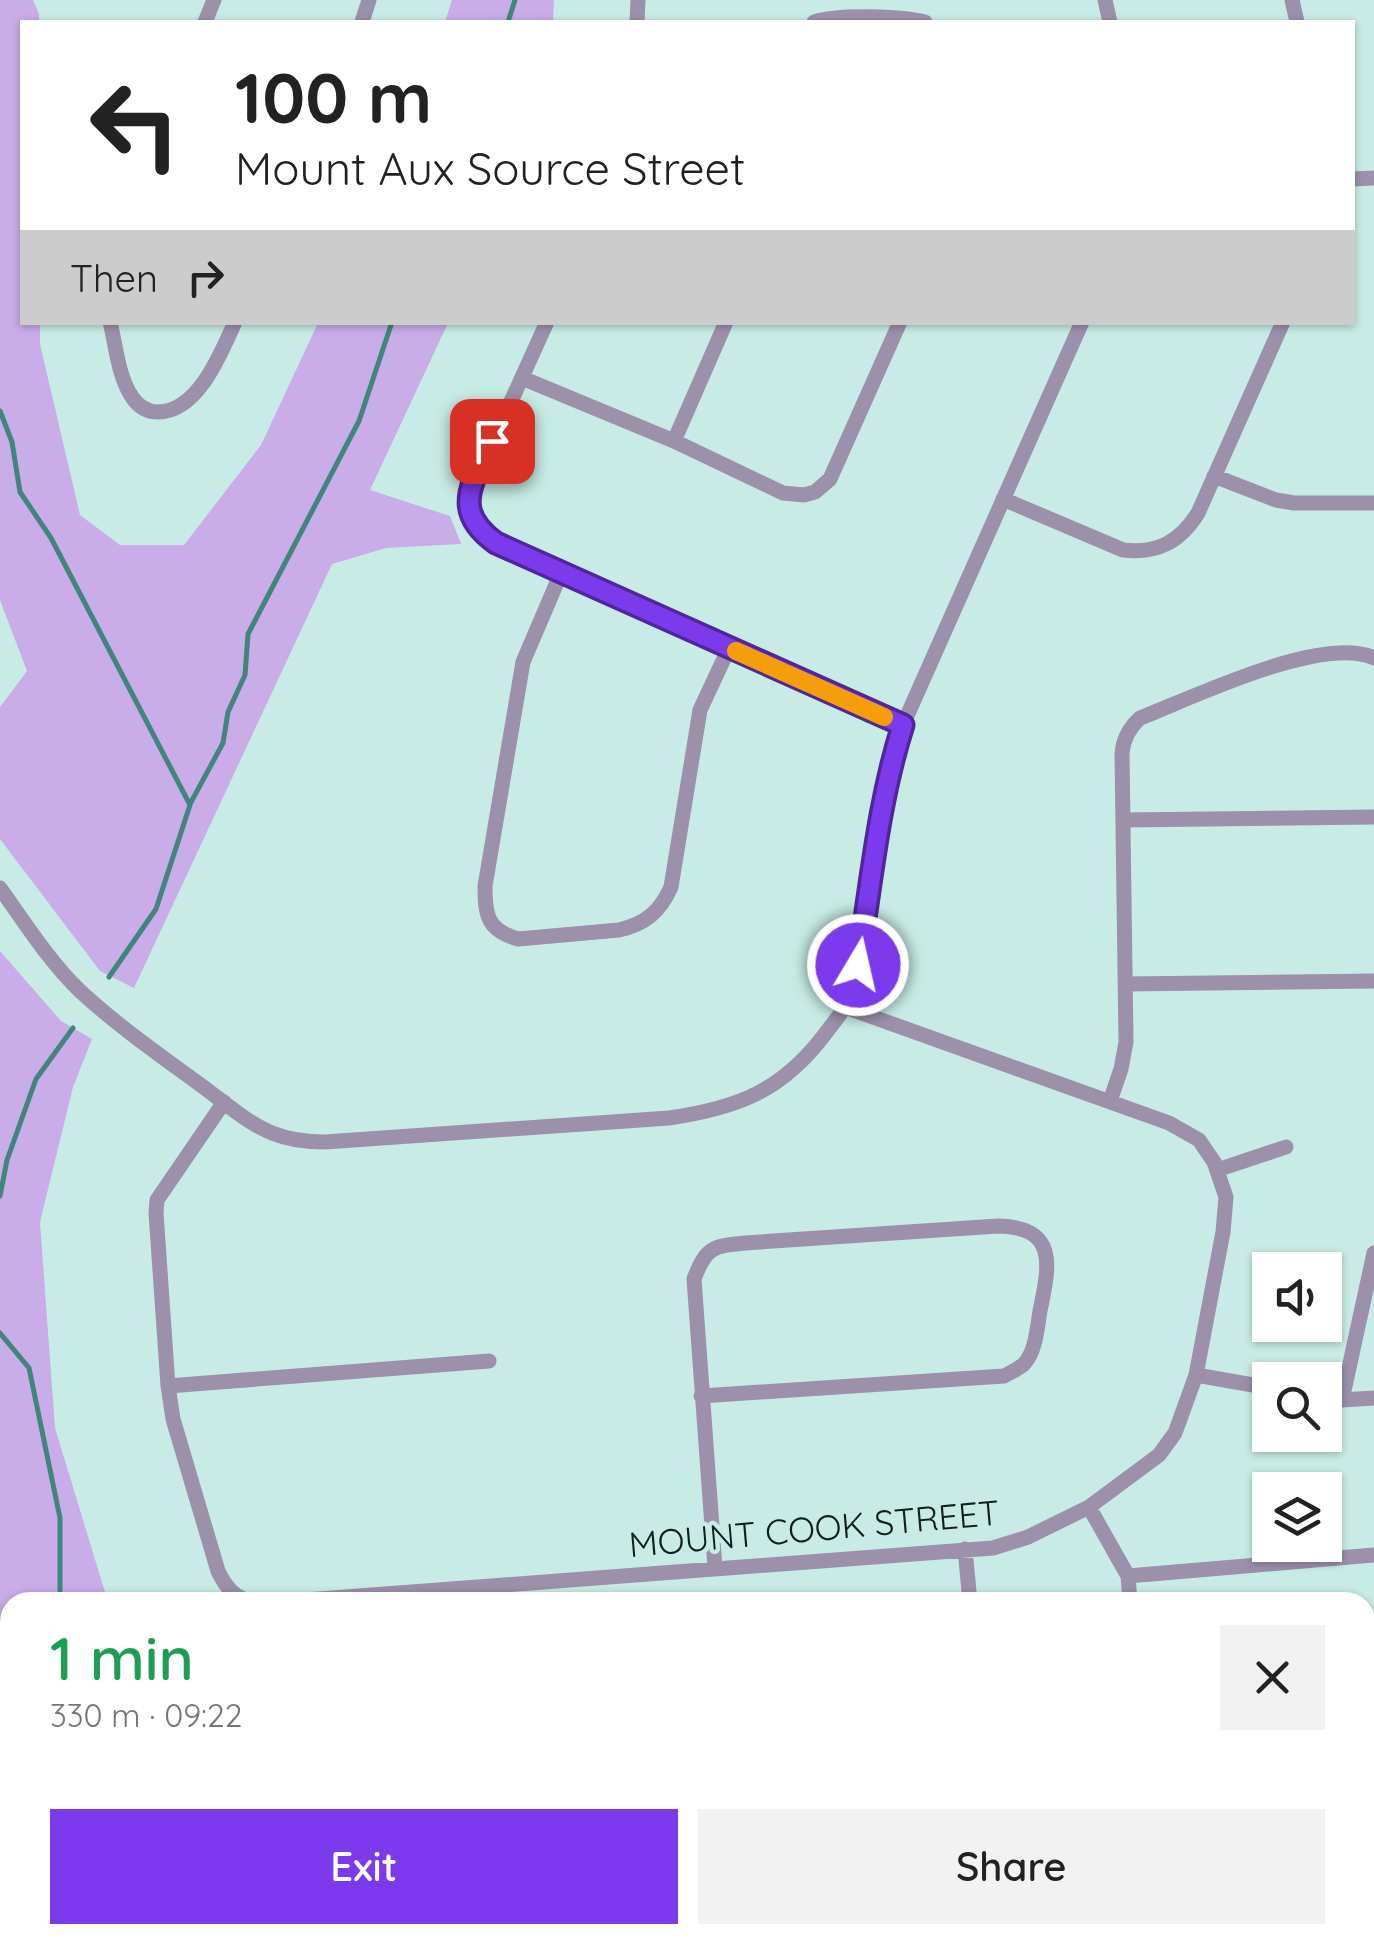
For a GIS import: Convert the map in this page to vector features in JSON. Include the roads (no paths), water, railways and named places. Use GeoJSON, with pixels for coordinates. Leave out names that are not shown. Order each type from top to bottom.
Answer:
{"type":"FeatureCollection","features":[{"type":"Feature","properties":{"kind":"street"},"geometry":{"type":"LineString","coordinates":[[820,20],[890,20]]}},
{"type":"Feature","properties":{"kind":"street"},"geometry":{"type":"LineString","coordinates":[[111,325],[125,385],[140,406],[159,412],[181,406],[199,388],[217,362],[234,325]]}},
{"type":"Feature","properties":{"kind":"street"},"geometry":{"type":"LineString","coordinates":[[546,325],[470,492],[468,508],[477,529],[496,543],[903,725]]}},
{"type":"Feature","properties":{"kind":"street"},"geometry":{"type":"LineString","coordinates":[[674,442],[725,325]]}},
{"type":"Feature","properties":{"kind":"street"},"geometry":{"type":"LineString","coordinates":[[522,378],[783,493],[804,495],[830,478],[899,325]]}},
{"type":"Feature","properties":{"kind":"street"},"geometry":{"type":"LineString","coordinates":[[0,888],[80,990],[125,1029],[262,1129],[276,1135],[325,1142],[669,1118],[710,1112],[766,1089],[811,1052],[846,1007],[858,965],[890,767],[903,725],[1081,325]]}},
{"type":"Feature","properties":{"kind":"street"},"geometry":{"type":"LineString","coordinates":[[1002,499],[1123,550],[1142,552],[1160,548],[1188,530],[1198,513],[1282,325]]}},
{"type":"Feature","properties":{"kind":"street"},"geometry":{"type":"LineString","coordinates":[[1214,476],[1276,500],[1374,503]]}},
{"type":"Feature","properties":{"kind":"street"},"geometry":{"type":"LineString","coordinates":[[561,572],[523,662],[485,886],[486,911],[496,929],[506,936],[518,939],[618,930],[635,926],[656,913],[672,887],[700,710],[729,648]]}},
{"type":"Feature","properties":{"kind":"street"},"geometry":{"type":"LineString","coordinates":[[1110,1101],[1122,1069],[1126,1042],[1123,743],[1129,730],[1140,718],[1305,656],[1348,652],[1374,658]]}},
{"type":"Feature","properties":{"kind":"street"},"geometry":{"type":"LineString","coordinates":[[1124,820],[1374,817]]}},
{"type":"Feature","properties":{"kind":"street"},"geometry":{"type":"LineString","coordinates":[[1126,984],[1374,981]]}},
{"type":"Feature","properties":{"kind":"street"},"geometry":{"type":"LineString","coordinates":[[846,1007],[1169,1124],[1199,1140],[1217,1170],[1286,1147]]}},
{"type":"Feature","properties":{"kind":"street"},"geometry":{"type":"LineString","coordinates":[[224,1102],[156,1206],[173,1419],[218,1571],[231,1592]]}},
{"type":"Feature","properties":{"kind":"street","name":"MOUNT COOK STREET"},"geometry":{"type":"LineString","coordinates":[[438,1592],[993,1548],[1028,1538],[1089,1507],[1159,1455],[1175,1433],[1196,1375],[1223,1232],[1226,1197],[1217,1170]]}},
{"type":"Feature","properties":{"kind":"street"},"geometry":{"type":"LineString","coordinates":[[702,1396],[1004,1376],[1025,1363],[1034,1343],[1048,1268],[1046,1252],[1036,1236],[1015,1226],[718,1245],[705,1256],[694,1279],[702,1396],[716,1568]]}},
{"type":"Feature","properties":{"kind":"street"},"geometry":{"type":"LineString","coordinates":[[1342,1369],[1374,1254]]}},
{"type":"Feature","properties":{"kind":"street"},"geometry":{"type":"LineString","coordinates":[[168,1386],[489,1362]]}},
{"type":"Feature","properties":{"kind":"street"},"geometry":{"type":"LineString","coordinates":[[1196,1375],[1252,1385]]}},
{"type":"Feature","properties":{"kind":"street"},"geometry":{"type":"LineString","coordinates":[[1342,1398],[1374,1398]]}},
{"type":"Feature","properties":{"kind":"street"},"geometry":{"type":"LineString","coordinates":[[1089,1507],[1128,1576],[1129,1592]]}},
{"type":"Feature","properties":{"kind":"street"},"geometry":{"type":"LineString","coordinates":[[965,1549],[969,1592]]}},
{"type":"Feature","properties":{"kind":"street"},"geometry":{"type":"LineString","coordinates":[[1128,1576],[1374,1555]]}},
{"type":"Feature","properties":{"kind":"waterway"},"geometry":{"type":"LineString","coordinates":[[509,20],[515,0]]}},
{"type":"Feature","properties":{"kind":"waterway"},"geometry":{"type":"LineString","coordinates":[[190,804],[223,743],[228,712],[245,675],[248,634],[359,421],[391,325]]}},
{"type":"Feature","properties":{"kind":"waterway"},"geometry":{"type":"LineString","coordinates":[[0,411],[12,442],[20,492],[51,538],[190,805],[156,909],[109,977]]}},
{"type":"Feature","properties":{"kind":"waterway"},"geometry":{"type":"LineString","coordinates":[[0,1196],[7,1160],[36,1079],[73,1028]]}},
{"type":"Feature","properties":{"kind":"waterway"},"geometry":{"type":"LineString","coordinates":[[0,1333],[29,1368],[60,1518],[60,1592]]}}]}
